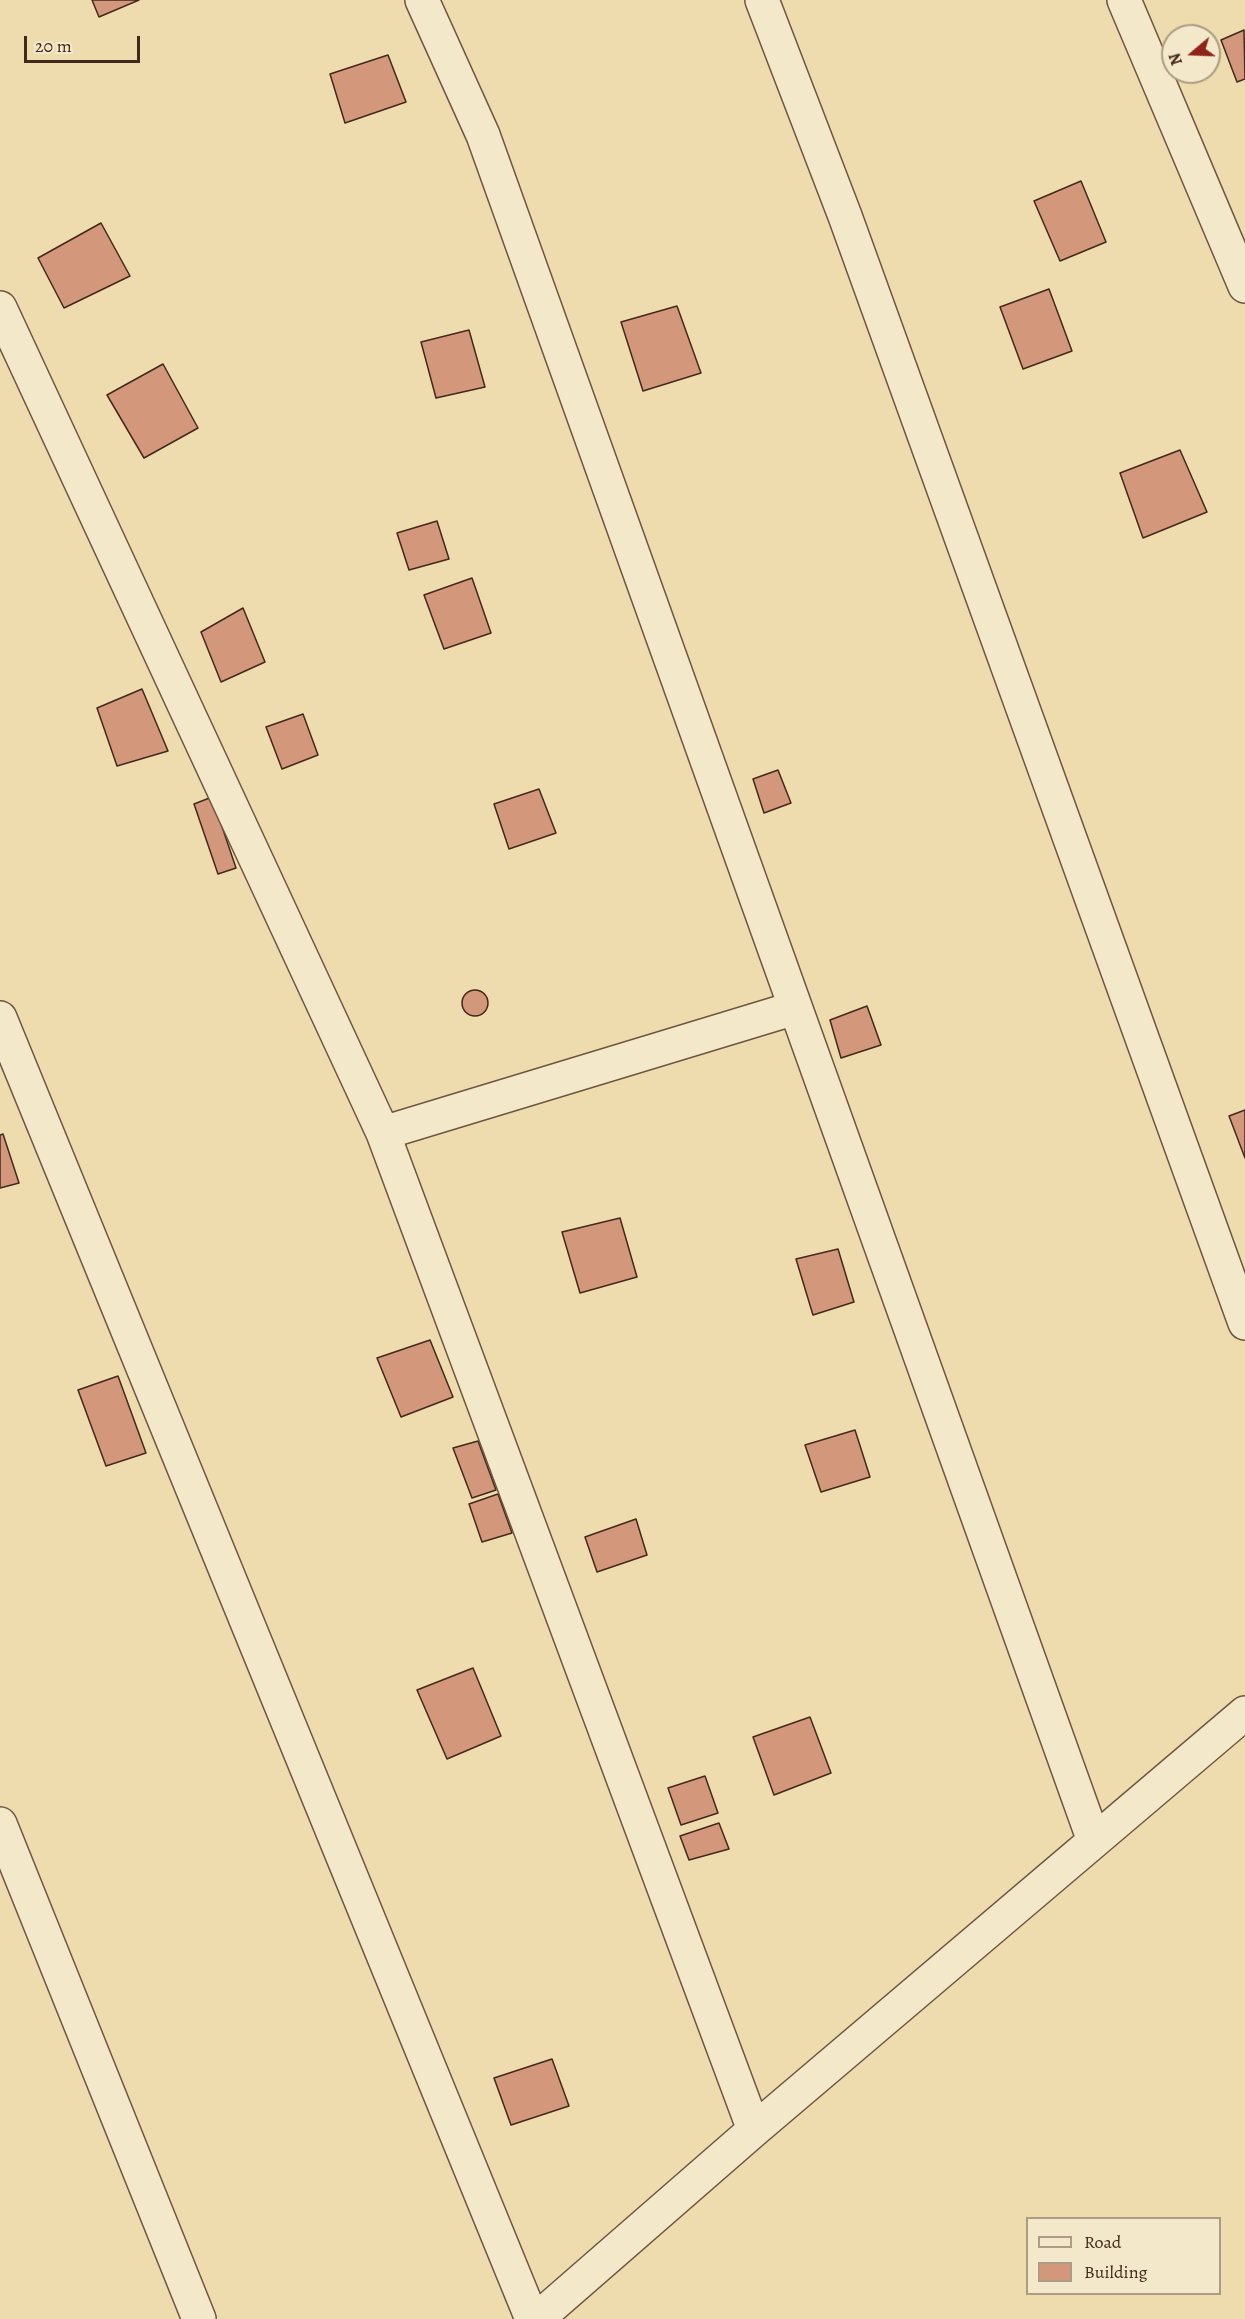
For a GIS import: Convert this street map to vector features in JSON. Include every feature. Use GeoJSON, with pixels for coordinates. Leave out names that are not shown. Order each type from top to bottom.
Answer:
{"type":"FeatureCollection","features":[{"type":"Feature","properties":{"kind":"street"},"geometry":{"type":"LineString","coordinates":[[422,0],[483,135],[1094,1841]]}},
{"type":"Feature","properties":{"kind":"street"},"geometry":{"type":"LineString","coordinates":[[762,0],[849,227],[1245,1323]]}},
{"type":"Feature","properties":{"kind":"street"},"geometry":{"type":"LineString","coordinates":[[1124,0],[1245,285]]}},
{"type":"Feature","properties":{"kind":"street"},"geometry":{"type":"LineString","coordinates":[[0,308],[383,1133],[754,2130]]}},
{"type":"Feature","properties":{"kind":"street"},"geometry":{"type":"LineString","coordinates":[[383,1133],[795,1008]]}},
{"type":"Feature","properties":{"kind":"street"},"geometry":{"type":"LineString","coordinates":[[0,1018],[532,2319]]}},
{"type":"Feature","properties":{"kind":"street"},"geometry":{"type":"LineString","coordinates":[[537,2319],[754,2130],[1245,1713]]}},
{"type":"Feature","properties":{"kind":"street"},"geometry":{"type":"LineString","coordinates":[[0,1824],[200,2319]]}},
{"type":"Feature","properties":{"kind":"building"},"geometry":{"type":"Polygon","coordinates":[[[92,0],[139,0],[99,17],[92,0]]]}},
{"type":"Feature","properties":{"kind":"building"},"geometry":{"type":"Polygon","coordinates":[[[1244,30],[1245,79],[1237,82],[1221,40],[1244,30]]]}},
{"type":"Feature","properties":{"kind":"building"},"geometry":{"type":"Polygon","coordinates":[[[388,55],[406,102],[345,123],[330,74],[388,55]]]}},
{"type":"Feature","properties":{"kind":"building"},"geometry":{"type":"Polygon","coordinates":[[[1081,181],[1106,242],[1060,261],[1034,201],[1081,181]]]}},
{"type":"Feature","properties":{"kind":"building"},"geometry":{"type":"Polygon","coordinates":[[[101,223],[130,276],[64,308],[38,258],[101,223]]]}},
{"type":"Feature","properties":{"kind":"building"},"geometry":{"type":"Polygon","coordinates":[[[1049,289],[1072,351],[1023,369],[1000,307],[1049,289]]]}},
{"type":"Feature","properties":{"kind":"building"},"geometry":{"type":"Polygon","coordinates":[[[677,306],[701,373],[643,391],[621,322],[677,306]]]}},
{"type":"Feature","properties":{"kind":"building"},"geometry":{"type":"Polygon","coordinates":[[[469,330],[485,387],[436,398],[421,342],[469,330]]]}},
{"type":"Feature","properties":{"kind":"building"},"geometry":{"type":"Polygon","coordinates":[[[163,364],[198,428],[144,458],[107,395],[163,364]]]}},
{"type":"Feature","properties":{"kind":"building"},"geometry":{"type":"Polygon","coordinates":[[[1180,450],[1207,512],[1143,538],[1120,473],[1180,450]]]}},
{"type":"Feature","properties":{"kind":"building"},"geometry":{"type":"Polygon","coordinates":[[[437,521],[449,559],[409,570],[397,533],[437,521]]]}},
{"type":"Feature","properties":{"kind":"building"},"geometry":{"type":"Polygon","coordinates":[[[472,578],[491,633],[444,649],[424,595],[472,578]]]}},
{"type":"Feature","properties":{"kind":"building"},"geometry":{"type":"Polygon","coordinates":[[[243,608],[265,662],[221,682],[201,632],[243,608]]]}},
{"type":"Feature","properties":{"kind":"building"},"geometry":{"type":"Polygon","coordinates":[[[142,689],[168,751],[117,766],[97,708],[142,689]]]}},
{"type":"Feature","properties":{"kind":"building"},"geometry":{"type":"Polygon","coordinates":[[[303,714],[318,755],[282,769],[266,727],[303,714]]]}},
{"type":"Feature","properties":{"kind":"building"},"geometry":{"type":"Polygon","coordinates":[[[778,770],[791,803],[764,813],[753,779],[778,770]]]}},
{"type":"Feature","properties":{"kind":"building"},"geometry":{"type":"Polygon","coordinates":[[[539,789],[556,833],[509,849],[494,804],[539,789]]]}},
{"type":"Feature","properties":{"kind":"building"},"geometry":{"type":"Polygon","coordinates":[[[212,797],[236,868],[218,874],[194,804],[212,797]]]}},
{"type":"Feature","properties":{"kind":"building"},"geometry":{"type":"Polygon","coordinates":[[[475,990],[484,994],[488,1003],[484,1012],[475,1016],[466,1012],[462,1003],[466,994],[475,990]]]}},
{"type":"Feature","properties":{"kind":"building"},"geometry":{"type":"Polygon","coordinates":[[[867,1006],[881,1045],[841,1058],[830,1020],[867,1006]]]}},
{"type":"Feature","properties":{"kind":"building"},"geometry":{"type":"Polygon","coordinates":[[[1245,1110],[1245,1158],[1229,1116],[1245,1110]]]}},
{"type":"Feature","properties":{"kind":"building"},"geometry":{"type":"Polygon","coordinates":[[[3,1134],[19,1183],[0,1188],[0,1135],[3,1134]]]}},
{"type":"Feature","properties":{"kind":"building"},"geometry":{"type":"Polygon","coordinates":[[[620,1218],[637,1277],[580,1293],[562,1232],[620,1218]]]}},
{"type":"Feature","properties":{"kind":"building"},"geometry":{"type":"Polygon","coordinates":[[[838,1249],[854,1302],[813,1315],[796,1259],[838,1249]]]}},
{"type":"Feature","properties":{"kind":"building"},"geometry":{"type":"Polygon","coordinates":[[[430,1340],[453,1397],[401,1417],[377,1358],[430,1340]]]}},
{"type":"Feature","properties":{"kind":"building"},"geometry":{"type":"Polygon","coordinates":[[[118,1376],[146,1453],[106,1466],[78,1390],[118,1376]]]}},
{"type":"Feature","properties":{"kind":"building"},"geometry":{"type":"Polygon","coordinates":[[[855,1430],[870,1477],[821,1492],[805,1445],[855,1430]]]}},
{"type":"Feature","properties":{"kind":"building"},"geometry":{"type":"Polygon","coordinates":[[[478,1441],[496,1490],[472,1498],[453,1448],[478,1441]]]}},
{"type":"Feature","properties":{"kind":"building"},"geometry":{"type":"Polygon","coordinates":[[[498,1494],[512,1533],[482,1542],[469,1504],[498,1494]]]}},
{"type":"Feature","properties":{"kind":"building"},"geometry":{"type":"Polygon","coordinates":[[[636,1519],[647,1555],[597,1572],[585,1537],[636,1519]]]}},
{"type":"Feature","properties":{"kind":"building"},"geometry":{"type":"Polygon","coordinates":[[[473,1668],[501,1736],[447,1759],[417,1690],[473,1668]]]}},
{"type":"Feature","properties":{"kind":"building"},"geometry":{"type":"Polygon","coordinates":[[[810,1717],[831,1773],[774,1795],[753,1737],[810,1717]]]}},
{"type":"Feature","properties":{"kind":"building"},"geometry":{"type":"Polygon","coordinates":[[[705,1776],[718,1813],[681,1825],[668,1788],[705,1776]]]}},
{"type":"Feature","properties":{"kind":"building"},"geometry":{"type":"Polygon","coordinates":[[[719,1823],[729,1849],[689,1860],[680,1836],[719,1823]]]}},
{"type":"Feature","properties":{"kind":"building"},"geometry":{"type":"Polygon","coordinates":[[[552,2059],[569,2106],[511,2125],[494,2078],[552,2059]]]}}]}
